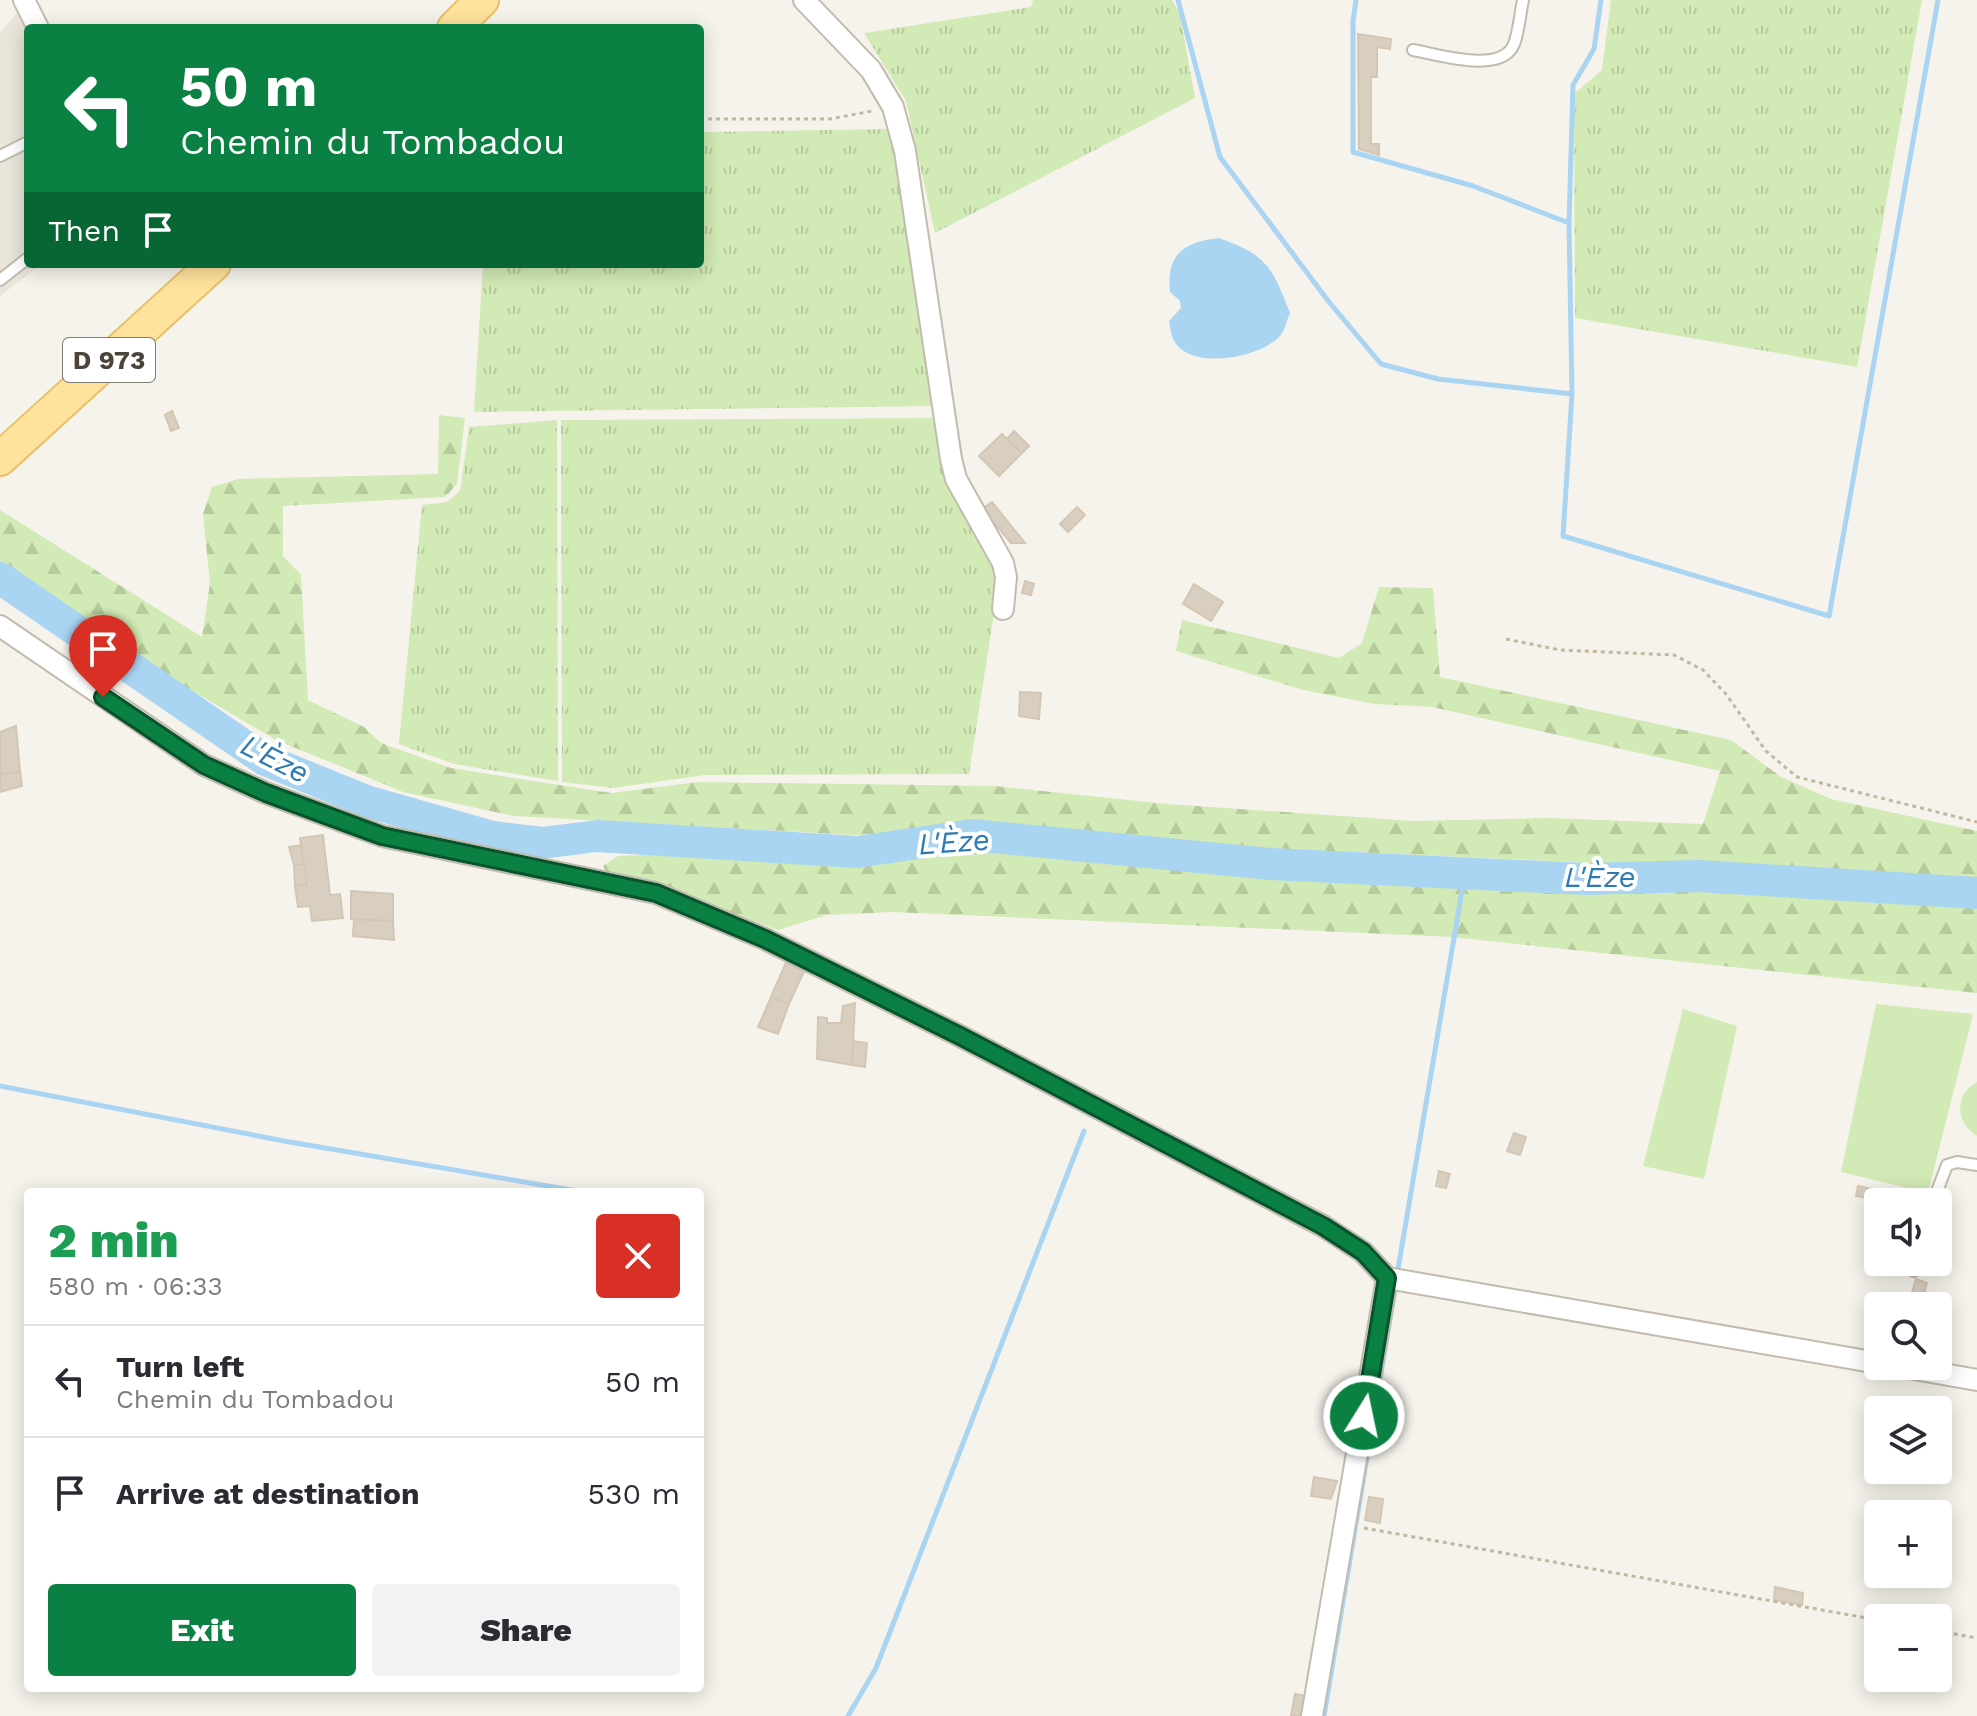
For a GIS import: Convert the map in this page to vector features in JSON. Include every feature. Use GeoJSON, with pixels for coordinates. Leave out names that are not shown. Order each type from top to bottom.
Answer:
{"type":"FeatureCollection","features":[{"type":"Feature","properties":{"kind":"main road"},"geometry":{"type":"LineString","coordinates":[[458,24],[482,0]]}},
{"type":"Feature","properties":{"kind":"main road","name":"D 973"},"geometry":{"type":"LineString","coordinates":[[2,458],[210,268]]}},
{"type":"Feature","properties":{"kind":"street"},"geometry":{"type":"LineString","coordinates":[[24,0],[36,24]]}},
{"type":"Feature","properties":{"kind":"street"},"geometry":{"type":"LineString","coordinates":[[804,0],[859,55],[887,94],[905,151],[951,459],[956,479],[1003,563],[1006,577],[1003,609]]}},
{"type":"Feature","properties":{"kind":"street"},"geometry":{"type":"LineString","coordinates":[[0,626],[204,765],[266,793],[382,836],[656,893],[765,939],[962,1037],[1323,1226],[1363,1252],[1387,1278],[1864,1361]]}},
{"type":"Feature","properties":{"kind":"street"},"geometry":{"type":"LineString","coordinates":[[1312,1716],[1387,1278]]}},
{"type":"Feature","properties":{"kind":"street"},"geometry":{"type":"LineString","coordinates":[[1952,1376],[1977,1380]]}},
{"type":"Feature","properties":{"kind":"lane"},"geometry":{"type":"LineString","coordinates":[[1413,50],[1484,62],[1507,55],[1514,45],[1523,0]]}},
{"type":"Feature","properties":{"kind":"lane"},"geometry":{"type":"LineString","coordinates":[[0,156],[24,144]]}},
{"type":"Feature","properties":{"kind":"lane"},"geometry":{"type":"LineString","coordinates":[[0,280],[24,261]]}},
{"type":"Feature","properties":{"kind":"lane"},"geometry":{"type":"LineString","coordinates":[[1938,1188],[1947,1165],[1957,1162],[1977,1165]]}},
{"type":"Feature","properties":{"kind":"path"},"geometry":{"type":"LineString","coordinates":[[704,119],[852,117],[879,107],[887,94]]}},
{"type":"Feature","properties":{"kind":"path"},"geometry":{"type":"LineString","coordinates":[[1506,639],[1560,650],[1674,655],[1703,670],[1726,694],[1766,751],[1797,777],[1977,822]]}},
{"type":"Feature","properties":{"kind":"path"},"geometry":{"type":"LineString","coordinates":[[1345,1525],[1864,1618]]}},
{"type":"Feature","properties":{"kind":"path"},"geometry":{"type":"LineString","coordinates":[[1952,1634],[1977,1638]]}},
{"type":"Feature","properties":{"kind":"shaded area"},"geometry":{"type":"Polygon","coordinates":[[[19,11],[24,26],[24,268],[37,268],[0,296],[0,32],[19,11]]]}},
{"type":"Feature","properties":{"kind":"green space"},"geometry":{"type":"Polygon","coordinates":[[[1033,0],[1172,0],[1180,14],[1195,98],[935,233],[906,101],[864,33],[1031,7],[1033,0]]]}},
{"type":"Feature","properties":{"kind":"green space"},"geometry":{"type":"Polygon","coordinates":[[[1611,0],[1922,0],[1857,367],[1575,318],[1574,94],[1602,70],[1611,0]]]}},
{"type":"Feature","properties":{"kind":"green space"},"geometry":{"type":"Polygon","coordinates":[[[890,129],[936,406],[474,412],[483,268],[704,268],[704,132],[890,129]]]}},
{"type":"Feature","properties":{"kind":"green space"},"geometry":{"type":"Polygon","coordinates":[[[439,415],[465,418],[457,484],[445,497],[283,506],[283,556],[301,575],[308,700],[364,727],[381,743],[451,768],[611,793],[698,782],[995,786],[1167,804],[1414,821],[1550,818],[1703,824],[1720,771],[1432,707],[1375,704],[1303,690],[1176,651],[1182,620],[1339,658],[1362,643],[1379,587],[1433,588],[1440,677],[1731,740],[1781,777],[1831,799],[1977,831],[1977,886],[1885,876],[1039,838],[965,829],[854,835],[514,816],[403,792],[276,740],[123,650],[0,571],[0,510],[202,637],[210,583],[203,514],[212,487],[238,479],[438,474],[439,415]]]}},
{"type":"Feature","properties":{"kind":"green space"},"geometry":{"type":"Polygon","coordinates":[[[938,418],[944,473],[1000,575],[969,774],[705,775],[613,788],[562,782],[561,420],[938,418]]]}},
{"type":"Feature","properties":{"kind":"green space"},"geometry":{"type":"Polygon","coordinates":[[[557,420],[558,781],[454,764],[399,744],[422,505],[447,502],[460,491],[469,427],[557,420]]]}},
{"type":"Feature","properties":{"kind":"green space"},"geometry":{"type":"Polygon","coordinates":[[[975,840],[1225,867],[1350,876],[1977,900],[1977,993],[1452,937],[893,912],[827,915],[778,930],[656,884],[608,875],[603,866],[618,856],[668,854],[890,861],[944,844],[975,840]]]}},
{"type":"Feature","properties":{"kind":"green space"},"geometry":{"type":"Polygon","coordinates":[[[1876,1004],[1973,1014],[1929,1188],[1907,1188],[1841,1172],[1876,1004]]]}},
{"type":"Feature","properties":{"kind":"green space"},"geometry":{"type":"Polygon","coordinates":[[[1683,1009],[1737,1026],[1704,1179],[1643,1166],[1683,1009]]]}},
{"type":"Feature","properties":{"kind":"green space"},"geometry":{"type":"Polygon","coordinates":[[[1977,1082],[1977,1136],[1964,1124],[1960,1109],[1964,1094],[1977,1082]]]}},
{"type":"Feature","properties":{"kind":"water"},"geometry":{"type":"Polygon","coordinates":[[[1219,238],[1248,250],[1266,265],[1290,313],[1282,334],[1257,350],[1225,358],[1194,356],[1181,349],[1173,339],[1169,321],[1181,308],[1180,301],[1170,292],[1171,268],[1180,252],[1187,247],[1219,238]]]}},
{"type":"Feature","properties":{"kind":"building"},"geometry":{"type":"Polygon","coordinates":[[[1358,34],[1391,39],[1390,49],[1377,47],[1377,77],[1371,77],[1371,144],[1379,144],[1379,155],[1359,149],[1358,34]]]}},
{"type":"Feature","properties":{"kind":"building"},"geometry":{"type":"Polygon","coordinates":[[[172,411],[179,428],[171,431],[165,415],[172,411]]]}},
{"type":"Feature","properties":{"kind":"building"},"geometry":{"type":"Polygon","coordinates":[[[1014,431],[1029,446],[1022,453],[1007,439],[1014,431]]]}},
{"type":"Feature","properties":{"kind":"building"},"geometry":{"type":"Polygon","coordinates":[[[1002,434],[1022,453],[999,476],[979,456],[1002,434]]]}},
{"type":"Feature","properties":{"kind":"building"},"geometry":{"type":"Polygon","coordinates":[[[992,502],[1025,543],[1011,543],[982,509],[992,502]]]}},
{"type":"Feature","properties":{"kind":"building"},"geometry":{"type":"Polygon","coordinates":[[[1077,507],[1085,515],[1068,532],[1060,524],[1077,507]]]}},
{"type":"Feature","properties":{"kind":"building"},"geometry":{"type":"Polygon","coordinates":[[[1025,581],[1034,584],[1031,595],[1022,593],[1025,581]]]}},
{"type":"Feature","properties":{"kind":"building"},"geometry":{"type":"Polygon","coordinates":[[[1194,584],[1223,602],[1211,621],[1183,604],[1194,584]]]}},
{"type":"Feature","properties":{"kind":"building"},"geometry":{"type":"Polygon","coordinates":[[[1020,692],[1041,693],[1039,719],[1019,716],[1020,692]]]}},
{"type":"Feature","properties":{"kind":"building"},"geometry":{"type":"Polygon","coordinates":[[[16,726],[20,771],[0,775],[0,732],[16,726]]]}},
{"type":"Feature","properties":{"kind":"building"},"geometry":{"type":"Polygon","coordinates":[[[20,771],[22,786],[0,792],[0,775],[20,771]]]}},
{"type":"Feature","properties":{"kind":"building"},"geometry":{"type":"Polygon","coordinates":[[[323,835],[330,895],[340,894],[343,918],[312,921],[310,906],[298,907],[295,886],[307,884],[300,838],[323,835]]]}},
{"type":"Feature","properties":{"kind":"building"},"geometry":{"type":"Polygon","coordinates":[[[301,845],[304,864],[294,865],[289,847],[301,845]]]}},
{"type":"Feature","properties":{"kind":"building"},"geometry":{"type":"Polygon","coordinates":[[[304,864],[307,884],[295,886],[294,865],[304,864]]]}},
{"type":"Feature","properties":{"kind":"building"},"geometry":{"type":"Polygon","coordinates":[[[351,891],[393,894],[393,921],[351,919],[351,891]]]}},
{"type":"Feature","properties":{"kind":"building"},"geometry":{"type":"Polygon","coordinates":[[[354,919],[393,921],[394,940],[353,936],[354,919]]]}},
{"type":"Feature","properties":{"kind":"building"},"geometry":{"type":"Polygon","coordinates":[[[788,958],[807,965],[789,1004],[771,997],[788,958]]]}},
{"type":"Feature","properties":{"kind":"building"},"geometry":{"type":"Polygon","coordinates":[[[771,997],[789,1004],[778,1034],[758,1027],[771,997]]]}},
{"type":"Feature","properties":{"kind":"building"},"geometry":{"type":"Polygon","coordinates":[[[855,1003],[852,1065],[817,1059],[818,1017],[827,1018],[827,1023],[841,1023],[843,1006],[855,1003]]]}},
{"type":"Feature","properties":{"kind":"building"},"geometry":{"type":"Polygon","coordinates":[[[853,1041],[867,1043],[865,1067],[852,1065],[853,1041]]]}},
{"type":"Feature","properties":{"kind":"building"},"geometry":{"type":"Polygon","coordinates":[[[1514,1133],[1526,1137],[1520,1155],[1507,1151],[1514,1133]]]}},
{"type":"Feature","properties":{"kind":"building"},"geometry":{"type":"Polygon","coordinates":[[[1439,1171],[1450,1174],[1446,1188],[1436,1186],[1439,1171]]]}},
{"type":"Feature","properties":{"kind":"building"},"geometry":{"type":"Polygon","coordinates":[[[1858,1186],[1867,1188],[1864,1188],[1864,1197],[1856,1196],[1858,1186]]]}},
{"type":"Feature","properties":{"kind":"building"},"geometry":{"type":"Polygon","coordinates":[[[1916,1279],[1927,1283],[1925,1292],[1912,1292],[1916,1279]]]}},
{"type":"Feature","properties":{"kind":"building"},"geometry":{"type":"Polygon","coordinates":[[[1314,1477],[1337,1481],[1331,1499],[1311,1496],[1314,1477]]]}},
{"type":"Feature","properties":{"kind":"building"},"geometry":{"type":"Polygon","coordinates":[[[1369,1497],[1383,1499],[1380,1523],[1365,1520],[1369,1497]]]}},
{"type":"Feature","properties":{"kind":"building"},"geometry":{"type":"Polygon","coordinates":[[[1775,1587],[1803,1593],[1802,1605],[1774,1600],[1775,1587]]]}},
{"type":"Feature","properties":{"kind":"building"},"geometry":{"type":"Polygon","coordinates":[[[1295,1694],[1312,1697],[1309,1716],[1291,1716],[1295,1694]]]}},
{"type":"Feature","properties":{"kind":"waterway"},"geometry":{"type":"LineString","coordinates":[[1178,0],[1220,157],[1329,302],[1381,364],[1438,379],[1572,394]]}},
{"type":"Feature","properties":{"kind":"waterway"},"geometry":{"type":"LineString","coordinates":[[1356,0],[1353,21],[1353,152],[1473,186],[1569,223]]}},
{"type":"Feature","properties":{"kind":"waterway"},"geometry":{"type":"LineString","coordinates":[[1601,0],[1594,49],[1573,85],[1569,223],[1572,394],[1563,536],[1829,616],[1938,0]]}},
{"type":"Feature","properties":{"kind":"waterway","name":"L'Èze"},"geometry":{"type":"LineString","coordinates":[[0,578],[265,760],[369,802],[492,837],[542,843],[597,836],[857,852],[972,835],[1270,864],[1586,879],[1698,876],[1977,893]]}},
{"type":"Feature","properties":{"kind":"waterway"},"geometry":{"type":"LineString","coordinates":[[1397,1275],[1465,873]]}},
{"type":"Feature","properties":{"kind":"waterway"},"geometry":{"type":"LineString","coordinates":[[0,1086],[284,1141],[560,1188]]}},
{"type":"Feature","properties":{"kind":"waterway"},"geometry":{"type":"LineString","coordinates":[[848,1716],[876,1668],[1084,1131]]}},
{"type":"Feature","properties":{"kind":"waterway"},"geometry":{"type":"LineString","coordinates":[[1324,1716],[1395,1289]]}},
{"type":"Feature","properties":{"kind":"route"},"geometry":{"type":"LineString","coordinates":[[103,697],[204,765],[266,793],[382,836],[535,871],[656,893],[765,939],[962,1037],[1323,1226],[1363,1252],[1387,1278],[1364,1416]]}}]}
